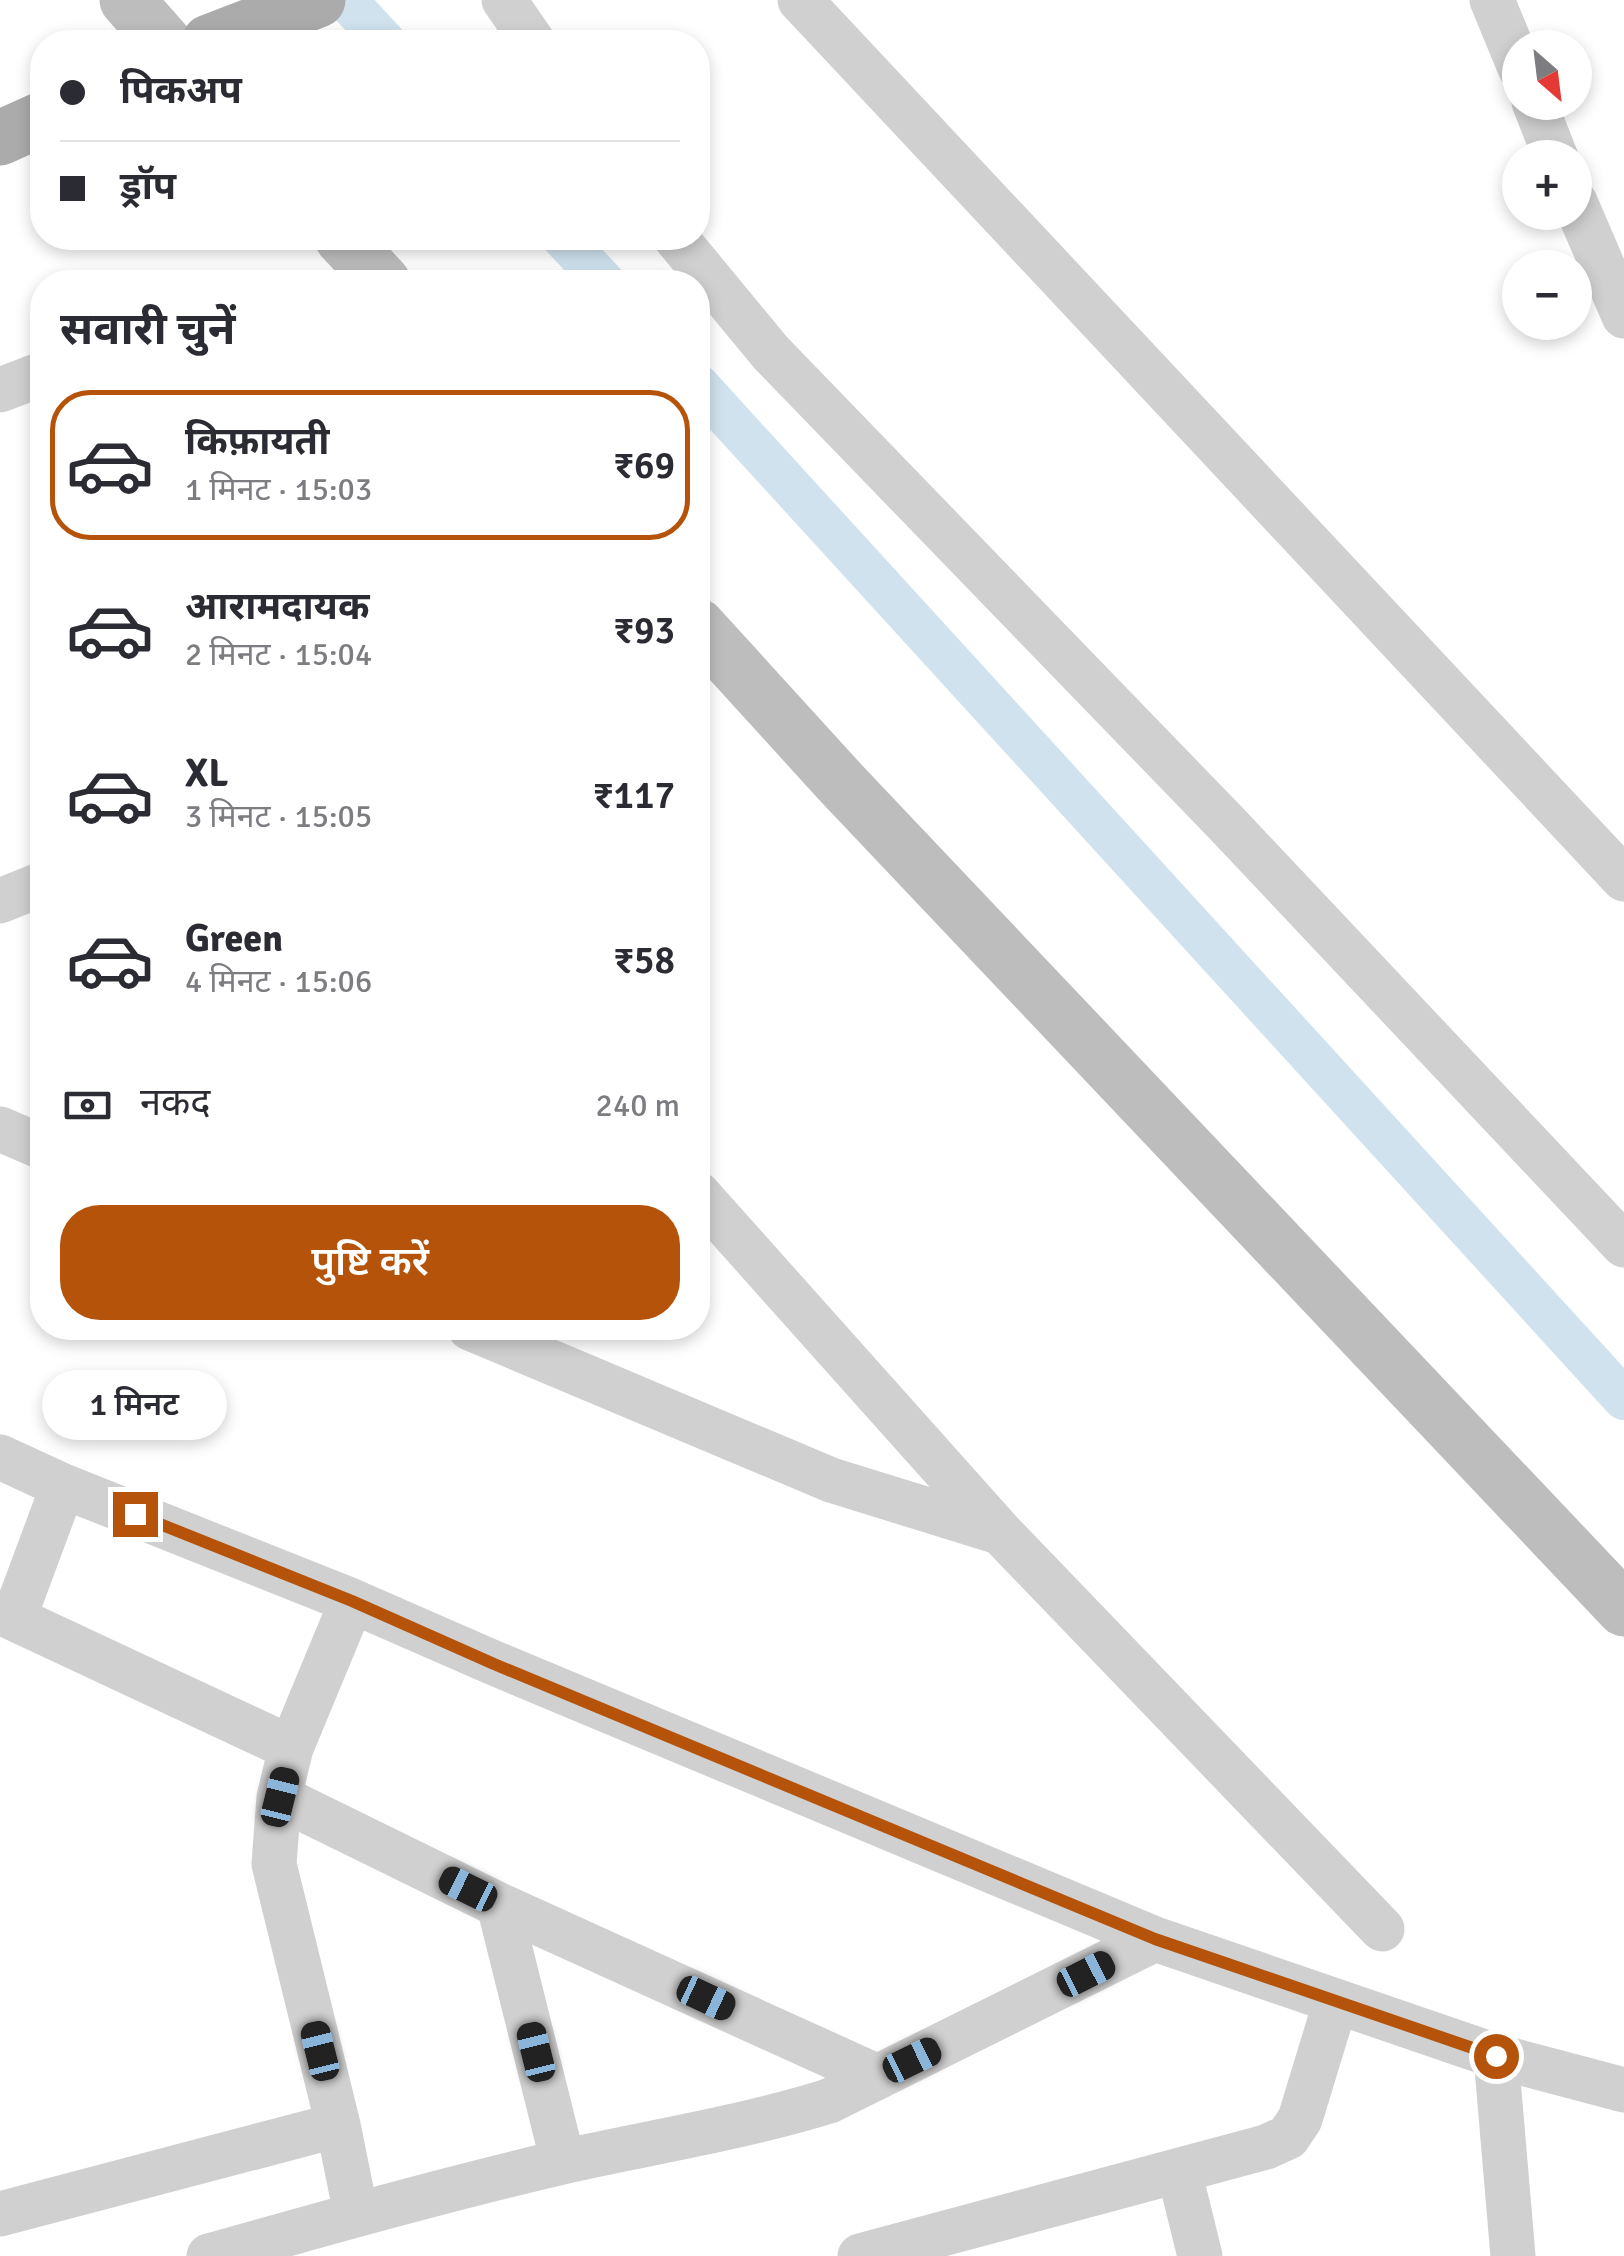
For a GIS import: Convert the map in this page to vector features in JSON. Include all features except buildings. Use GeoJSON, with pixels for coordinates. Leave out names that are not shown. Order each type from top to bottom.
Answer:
{"type":"FeatureCollection","features":[{"type":"Feature","properties":{"kind":"main road"},"geometry":{"type":"LineString","coordinates":[[240,30],[318,0]]}},
{"type":"Feature","properties":{"kind":"main road"},"geometry":{"type":"LineString","coordinates":[[0,138],[30,124]]}},
{"type":"Feature","properties":{"kind":"street"},"geometry":{"type":"LineString","coordinates":[[127,0],[153,30]]}},
{"type":"Feature","properties":{"kind":"street"},"geometry":{"type":"LineString","coordinates":[[504,0],[525,30]]}},
{"type":"Feature","properties":{"kind":"street"},"geometry":{"type":"LineString","coordinates":[[800,0],[1624,879]]}},
{"type":"Feature","properties":{"kind":"street"},"geometry":{"type":"LineString","coordinates":[[1492,0],[1504,30]]}},
{"type":"Feature","properties":{"kind":"street"},"geometry":{"type":"LineString","coordinates":[[1587,230],[1624,316]]}},
{"type":"Feature","properties":{"kind":"street"},"geometry":{"type":"LineString","coordinates":[[353,250],[372,270]]}},
{"type":"Feature","properties":{"kind":"street"},"geometry":{"type":"LineString","coordinates":[[686,250],[702,270]]}},
{"type":"Feature","properties":{"kind":"street"},"geometry":{"type":"LineString","coordinates":[[710,279],[770,352],[1226,823],[1624,1245]]}},
{"type":"Feature","properties":{"kind":"street"},"geometry":{"type":"LineString","coordinates":[[0,390],[30,379]]}},
{"type":"Feature","properties":{"kind":"street"},"geometry":{"type":"LineString","coordinates":[[710,639],[841,783],[1624,1609]]}},
{"type":"Feature","properties":{"kind":"street"},"geometry":{"type":"LineString","coordinates":[[0,901],[30,889]]}},
{"type":"Feature","properties":{"kind":"street"},"geometry":{"type":"LineString","coordinates":[[0,1129],[30,1142]]}},
{"type":"Feature","properties":{"kind":"street"},"geometry":{"type":"LineString","coordinates":[[710,1207],[1000,1532],[1382,1928]]}},
{"type":"Feature","properties":{"kind":"street"},"geometry":{"type":"LineString","coordinates":[[498,1340],[831,1480],[1000,1532]]}},
{"type":"Feature","properties":{"kind":"street"},"geometry":{"type":"LineString","coordinates":[[0,1457],[1155,1939],[1496,2056],[1624,2090]]}},
{"type":"Feature","properties":{"kind":"street"},"geometry":{"type":"LineString","coordinates":[[63,1486],[7,1615],[292,1748]]}},
{"type":"Feature","properties":{"kind":"street"},"geometry":{"type":"LineString","coordinates":[[352,1601],[292,1748],[280,1797],[274,1864],[356,2214]]}},
{"type":"Feature","properties":{"kind":"street"},"geometry":{"type":"LineString","coordinates":[[280,1797],[499,1905],[878,2077]]}},
{"type":"Feature","properties":{"kind":"street"},"geometry":{"type":"LineString","coordinates":[[499,1905],[563,2162]]}},
{"type":"Feature","properties":{"kind":"street"},"geometry":{"type":"LineString","coordinates":[[209,2256],[563,2162],[775,2118],[830,2101],[1155,1939]]}},
{"type":"Feature","properties":{"kind":"street"},"geometry":{"type":"LineString","coordinates":[[860,2256],[1266,2147],[1288,2137],[1300,2119],[1336,2001]]}},
{"type":"Feature","properties":{"kind":"street"},"geometry":{"type":"LineString","coordinates":[[1496,2056],[1513,2256]]}},
{"type":"Feature","properties":{"kind":"street"},"geometry":{"type":"LineString","coordinates":[[0,2214],[338,2125]]}},
{"type":"Feature","properties":{"kind":"street"},"geometry":{"type":"LineString","coordinates":[[1179,2170],[1200,2256]]}},
{"type":"Feature","properties":{"kind":"waterway"},"geometry":{"type":"LineString","coordinates":[[346,0],[374,30]]}},
{"type":"Feature","properties":{"kind":"waterway"},"geometry":{"type":"LineString","coordinates":[[574,250],[593,270]]}},
{"type":"Feature","properties":{"kind":"waterway"},"geometry":{"type":"LineString","coordinates":[[710,398],[1624,1399]]}},
{"type":"Feature","properties":{"kind":"route"},"geometry":{"type":"LineString","coordinates":[[135,1514],[352,1601],[1155,1939],[1496,2056]]}}]}
